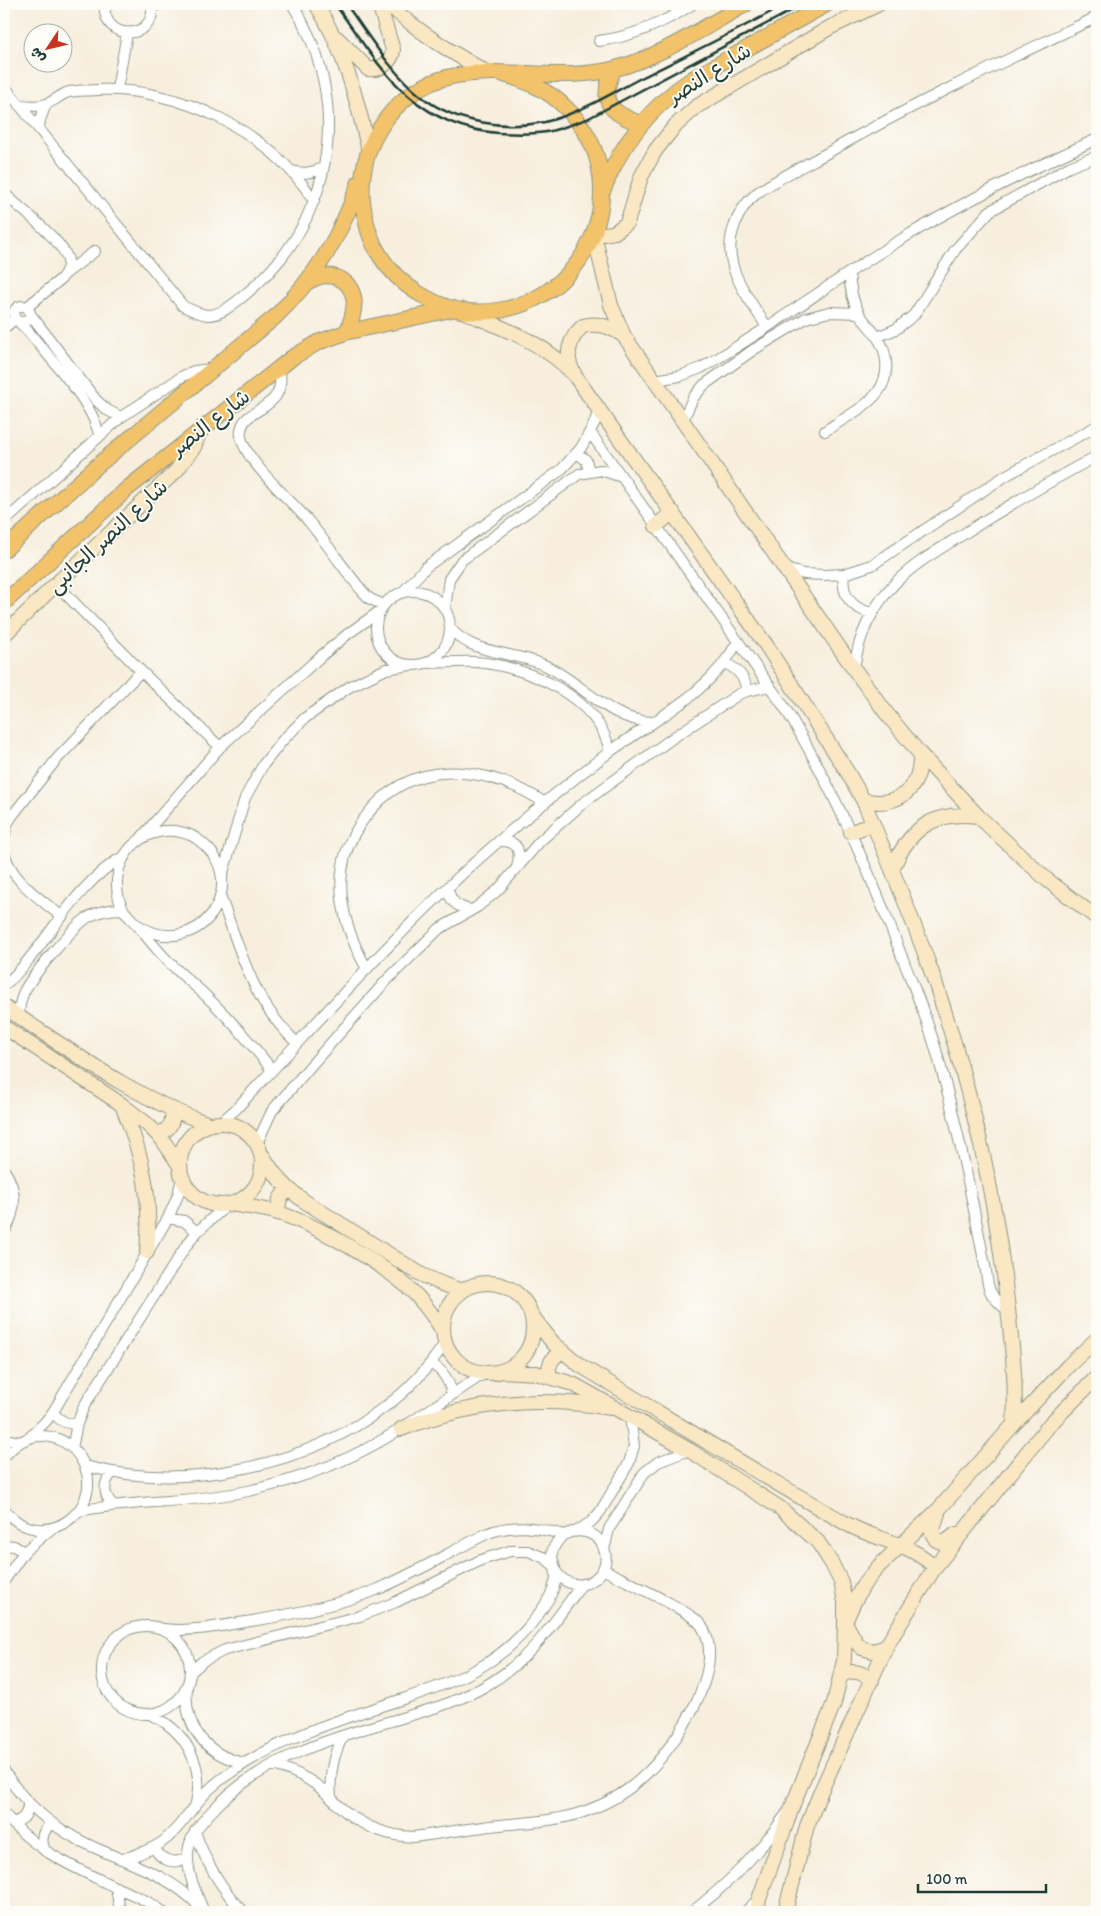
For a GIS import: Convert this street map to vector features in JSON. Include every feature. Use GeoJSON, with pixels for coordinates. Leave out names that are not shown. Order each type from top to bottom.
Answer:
{"type":"FeatureCollection","features":[{"type":"Feature","properties":{"kind":"main road","name":"شارع النصر"},"geometry":{"type":"LineString","coordinates":[[503,74],[563,75],[614,69],[668,47],[746,4]]}},
{"type":"Feature","properties":{"kind":"main road","name":"شارع النصر"},"geometry":{"type":"LineString","coordinates":[[602,194],[609,173],[624,147],[641,124],[674,91],[692,79],[827,4]]}},
{"type":"Feature","properties":{"kind":"main road"},"geometry":{"type":"LineString","coordinates":[[614,69],[607,88],[606,97],[610,106],[614,112],[641,124]]}},
{"type":"Feature","properties":{"kind":"main road"},"geometry":{"type":"LineString","coordinates":[[486,72],[503,74],[526,81],[547,92],[566,107],[576,120],[592,147],[599,170],[602,194],[600,213],[594,233],[581,259],[563,280],[541,297],[516,307],[489,312],[458,310],[434,303],[416,293],[400,280],[382,259],[367,228],[363,208],[364,167],[368,151],[384,121],[408,97],[422,88],[453,75],[486,72]]}},
{"type":"Feature","properties":{"kind":"main road","name":"شارع النصر"},"geometry":{"type":"LineString","coordinates":[[4,550],[98,465],[275,317],[308,282],[340,230],[364,167]]}},
{"type":"Feature","properties":{"kind":"main road"},"geometry":{"type":"LineString","coordinates":[[308,282],[315,277],[324,275],[342,279],[348,286],[353,294],[354,303],[348,332]]}},
{"type":"Feature","properties":{"kind":"main road","name":"شارع النصر"},"geometry":{"type":"LineString","coordinates":[[4,603],[127,488],[293,357],[319,342],[348,332],[458,310]]}},
{"type":"Feature","properties":{"kind":"street"},"geometry":{"type":"LineString","coordinates":[[105,4],[108,22],[118,31],[127,33],[145,27],[152,15],[152,4]]}},
{"type":"Feature","properties":{"kind":"street"},"geometry":{"type":"LineString","coordinates":[[4,86],[184,306],[195,313],[209,315],[222,312],[259,284],[280,260],[298,234],[314,201],[323,168],[328,127],[326,91],[320,64],[311,38],[292,4]]}},
{"type":"Feature","properties":{"kind":"street"},"geometry":{"type":"LineString","coordinates":[[316,4],[334,36],[353,89],[368,151]]}},
{"type":"Feature","properties":{"kind":"street"},"geometry":{"type":"LineString","coordinates":[[334,36],[368,69],[376,69],[386,64],[391,58],[392,50],[379,4]]}},
{"type":"Feature","properties":{"kind":"street"},"geometry":{"type":"LineString","coordinates":[[388,4],[420,32],[486,72]]}},
{"type":"Feature","properties":{"kind":"street"},"geometry":{"type":"LineString","coordinates":[[599,41],[620,38],[634,33],[667,19],[693,4]]}},
{"type":"Feature","properties":{"kind":"street"},"geometry":{"type":"LineString","coordinates":[[879,4],[828,28],[696,107],[674,127],[652,157],[641,177],[627,223],[620,230],[610,234],[594,233],[611,305],[624,336],[682,422],[854,669],[920,754],[978,816],[1046,879],[1097,918]]}},
{"type":"Feature","properties":{"kind":"street"},"geometry":{"type":"LineString","coordinates":[[766,327],[740,284],[733,270],[730,256],[733,228],[738,216],[756,194],[864,132],[1006,60],[1097,17]]}},
{"type":"Feature","properties":{"kind":"street"},"geometry":{"type":"LineString","coordinates":[[117,89],[127,33]]}},
{"type":"Feature","properties":{"kind":"street"},"geometry":{"type":"LineString","coordinates":[[19,105],[46,104],[68,92],[117,89],[167,98],[213,114],[255,139],[292,171],[314,201]]}},
{"type":"Feature","properties":{"kind":"street"},"geometry":{"type":"LineString","coordinates":[[39,128],[42,112],[46,104]]}},
{"type":"Feature","properties":{"kind":"street"},"geometry":{"type":"LineString","coordinates":[[654,380],[680,376],[701,368],[892,245],[962,205],[1034,168],[1097,139]]}},
{"type":"Feature","properties":{"kind":"street"},"geometry":{"type":"LineString","coordinates":[[877,336],[896,329],[914,315],[955,250],[990,211],[1069,167],[1097,156]]}},
{"type":"Feature","properties":{"kind":"street"},"geometry":{"type":"LineString","coordinates":[[292,171],[303,174],[323,168]]}},
{"type":"Feature","properties":{"kind":"street"},"geometry":{"type":"LineString","coordinates":[[4,193],[61,246],[68,260],[65,274]]}},
{"type":"Feature","properties":{"kind":"street"},"geometry":{"type":"LineString","coordinates":[[4,328],[17,320],[28,321],[29,311],[65,274],[95,250]]}},
{"type":"Feature","properties":{"kind":"street"},"geometry":{"type":"LineString","coordinates":[[825,431],[871,399],[881,386],[885,375],[886,365],[882,346],[877,336],[858,313],[850,289],[849,273]]}},
{"type":"Feature","properties":{"kind":"street"},"geometry":{"type":"LineString","coordinates":[[99,436],[92,403],[29,311],[20,306],[17,307],[14,313],[17,320],[92,403],[121,417]]}},
{"type":"Feature","properties":{"kind":"street"},"geometry":{"type":"LineString","coordinates":[[458,310],[511,331],[533,343],[566,365],[576,376]]}},
{"type":"Feature","properties":{"kind":"street"},"geometry":{"type":"LineString","coordinates":[[682,422],[693,398],[704,385],[796,324],[818,314],[829,312],[858,313]]}},
{"type":"Feature","properties":{"kind":"street"},"geometry":{"type":"LineString","coordinates":[[624,336],[614,328],[601,325],[583,326],[573,337],[568,353],[571,369],[766,645],[848,773],[863,800],[934,979],[963,1071],[1002,1255],[1014,1363],[1014,1424]]}},
{"type":"Feature","properties":{"kind":"street"},"geometry":{"type":"LineString","coordinates":[[279,367],[282,379],[278,392],[273,400],[246,421],[241,430],[242,441],[267,479],[310,522],[364,593],[382,608]]}},
{"type":"Feature","properties":{"kind":"street"},"geometry":{"type":"LineString","coordinates":[[4,522],[121,417],[183,376],[194,371],[211,369]]}},
{"type":"Feature","properties":{"kind":"street"},"geometry":{"type":"LineString","coordinates":[[4,985],[22,968],[97,875],[124,856],[220,747],[321,656],[382,608],[389,599],[403,592],[426,567],[561,470],[577,453],[590,432],[599,408]]}},
{"type":"Feature","properties":{"kind":"street"},"geometry":{"type":"LineString","coordinates":[[785,569],[804,574],[824,575],[844,574],[868,566],[881,560],[1005,476],[1097,426]]}},
{"type":"Feature","properties":{"kind":"street","name":"شارع النصر الجانبى"},"geometry":{"type":"LineString","coordinates":[[4,635],[176,471],[194,447],[201,428]]}},
{"type":"Feature","properties":{"kind":"street"},"geometry":{"type":"LineString","coordinates":[[590,432],[770,686],[800,732],[851,832],[895,937],[938,1055],[962,1150],[986,1271],[987,1288],[991,1296],[1008,1311]]}},
{"type":"Feature","properties":{"kind":"street"},"geometry":{"type":"LineString","coordinates":[[577,453],[586,460],[589,471]]}},
{"type":"Feature","properties":{"kind":"street"},"geometry":{"type":"LineString","coordinates":[[854,669],[856,652],[872,613],[897,581],[912,568],[1008,507],[1097,456]]}},
{"type":"Feature","properties":{"kind":"street"},"geometry":{"type":"LineString","coordinates":[[622,477],[608,471],[589,471],[572,477],[462,560],[449,579],[445,609],[450,628],[459,638],[473,645],[526,659],[554,670],[578,685],[611,710],[626,718],[640,722],[652,722]]}},
{"type":"Feature","properties":{"kind":"street"},"geometry":{"type":"LineString","coordinates":[[656,526],[673,512]]}},
{"type":"Feature","properties":{"kind":"street"},"geometry":{"type":"LineString","coordinates":[[844,574],[846,597],[857,608],[872,613]]}},
{"type":"Feature","properties":{"kind":"street"},"geometry":{"type":"LineString","coordinates":[[56,584],[140,671],[220,747]]}},
{"type":"Feature","properties":{"kind":"street"},"geometry":{"type":"LineString","coordinates":[[403,592],[417,591],[430,595],[445,609]]}},
{"type":"Feature","properties":{"kind":"street"},"geometry":{"type":"LineString","coordinates":[[382,608],[376,625],[381,646],[396,661],[410,665]]}},
{"type":"Feature","properties":{"kind":"street"},"geometry":{"type":"LineString","coordinates":[[423,664],[436,658],[445,648],[450,628]]}},
{"type":"Feature","properties":{"kind":"street"},"geometry":{"type":"LineString","coordinates":[[4,1457],[53,1412],[168,1218],[178,1195],[181,1171],[180,1155],[190,1135],[199,1128],[215,1123],[235,1110],[367,969],[448,888],[499,841],[545,803],[610,752],[694,694],[724,664],[738,641]]}},
{"type":"Feature","properties":{"kind":"street"},"geometry":{"type":"LineString","coordinates":[[136,924],[157,934],[180,935],[202,925],[216,907],[220,896],[222,877],[245,798],[263,765],[282,741],[305,718],[349,687],[386,669],[410,665],[464,662],[490,664],[515,669],[539,678],[566,694],[590,714],[600,725],[608,739],[610,752]]}},
{"type":"Feature","properties":{"kind":"street"},"geometry":{"type":"LineString","coordinates":[[724,664],[736,669],[740,673],[744,678],[747,691]]}},
{"type":"Feature","properties":{"kind":"street"},"geometry":{"type":"LineString","coordinates":[[4,838],[7,824],[12,816],[56,760],[140,671]]}},
{"type":"Feature","properties":{"kind":"street"},"geometry":{"type":"LineString","coordinates":[[72,1448],[77,1424],[84,1406],[186,1246],[197,1232],[228,1205],[247,1196],[254,1190],[262,1173],[259,1148],[272,1111],[362,1007],[439,929],[471,910],[498,890],[540,842],[583,803],[674,736],[739,694],[770,686]]}},
{"type":"Feature","properties":{"kind":"street"},"geometry":{"type":"LineString","coordinates":[[863,800],[876,803],[888,802],[900,797],[910,789],[917,779],[920,754]]}},
{"type":"Feature","properties":{"kind":"street"},"geometry":{"type":"LineString","coordinates":[[367,969],[357,951],[347,925],[341,892],[342,871],[347,849],[357,829],[370,810],[386,794],[405,782],[425,776],[467,773],[488,776],[508,782],[545,803]]}},
{"type":"Feature","properties":{"kind":"street"},"geometry":{"type":"LineString","coordinates":[[892,870],[905,843],[925,825],[951,815],[978,816]]}},
{"type":"Feature","properties":{"kind":"street"},"geometry":{"type":"LineString","coordinates":[[851,832],[873,824]]}},
{"type":"Feature","properties":{"kind":"street"},"geometry":{"type":"LineString","coordinates":[[139,840],[159,832],[180,832],[191,835],[208,848],[215,857],[222,877]]}},
{"type":"Feature","properties":{"kind":"street"},"geometry":{"type":"LineString","coordinates":[[499,841],[508,841],[516,846],[519,854],[516,869]]}},
{"type":"Feature","properties":{"kind":"street"},"geometry":{"type":"LineString","coordinates":[[4,852],[10,870],[16,878],[62,917]]}},
{"type":"Feature","properties":{"kind":"street"},"geometry":{"type":"LineString","coordinates":[[124,856],[117,882],[119,899],[123,909],[173,966],[232,1022],[272,1070]]}},
{"type":"Feature","properties":{"kind":"street"},"geometry":{"type":"LineString","coordinates":[[448,888],[455,904],[471,910]]}},
{"type":"Feature","properties":{"kind":"street"},"geometry":{"type":"LineString","coordinates":[[220,896],[257,993],[279,1025],[297,1043]]}},
{"type":"Feature","properties":{"kind":"street"},"geometry":{"type":"LineString","coordinates":[[19,1017],[20,1002],[26,988],[79,924],[95,913],[104,910],[123,909]]}},
{"type":"Feature","properties":{"kind":"street"},"geometry":{"type":"LineString","coordinates":[[4,1007],[104,1072],[171,1109],[215,1123],[230,1123],[246,1130],[271,1170],[287,1189],[321,1212],[436,1282],[462,1291]]}},
{"type":"Feature","properties":{"kind":"street"},"geometry":{"type":"LineString","coordinates":[[4,1027],[121,1104],[158,1134],[170,1149],[187,1187],[194,1196],[210,1203],[277,1213],[317,1230],[398,1278],[422,1302],[444,1337],[452,1354],[461,1364],[472,1370],[485,1373],[523,1371],[549,1375],[573,1384],[689,1450],[780,1508],[818,1542],[841,1582],[845,1602],[846,1645],[842,1675],[834,1703],[794,1802],[758,1905],[745,1912]]}},
{"type":"Feature","properties":{"kind":"street"},"geometry":{"type":"LineString","coordinates":[[121,1104],[138,1145],[147,1186],[149,1219],[147,1252]]}},
{"type":"Feature","properties":{"kind":"street"},"geometry":{"type":"LineString","coordinates":[[158,1134],[170,1127],[173,1118],[171,1109]]}},
{"type":"Feature","properties":{"kind":"street"},"geometry":{"type":"LineString","coordinates":[[4,1170],[12,1187],[14,1199],[12,1216],[4,1233]]}},
{"type":"Feature","properties":{"kind":"street"},"geometry":{"type":"LineString","coordinates":[[277,1213],[280,1199],[287,1189]]}},
{"type":"Feature","properties":{"kind":"street"},"geometry":{"type":"LineString","coordinates":[[168,1218],[184,1221],[197,1232]]}},
{"type":"Feature","properties":{"kind":"street"},"geometry":{"type":"LineString","coordinates":[[422,1302],[429,1299],[434,1293],[436,1282]]}},
{"type":"Feature","properties":{"kind":"street"},"geometry":{"type":"LineString","coordinates":[[85,1466],[112,1473],[146,1477],[183,1477],[234,1470],[279,1459],[325,1442],[361,1423],[408,1388],[431,1364],[444,1337],[444,1320],[447,1308],[453,1299],[462,1291],[475,1284],[490,1282],[504,1285],[522,1297],[532,1316],[562,1352],[582,1366],[791,1492],[853,1527],[888,1542],[902,1545],[920,1554],[935,1567]]}},
{"type":"Feature","properties":{"kind":"street"},"geometry":{"type":"LineString","coordinates":[[502,1371],[517,1363],[528,1350],[533,1334],[532,1316]]}},
{"type":"Feature","properties":{"kind":"street"},"geometry":{"type":"LineString","coordinates":[[887,1645],[872,1651],[862,1648],[850,1634],[846,1622],[864,1584],[878,1567],[939,1510],[1014,1424],[1069,1365],[1097,1339]]}},
{"type":"Feature","properties":{"kind":"street"},"geometry":{"type":"LineString","coordinates":[[549,1375],[550,1363],[555,1356],[562,1352]]}},
{"type":"Feature","properties":{"kind":"street"},"geometry":{"type":"LineString","coordinates":[[431,1364],[439,1369],[446,1378],[452,1394]]}},
{"type":"Feature","properties":{"kind":"street"},"geometry":{"type":"LineString","coordinates":[[79,1511],[113,1505],[205,1498],[248,1491],[299,1477],[332,1465],[401,1429],[485,1373]]}},
{"type":"Feature","properties":{"kind":"street"},"geometry":{"type":"LineString","coordinates":[[785,1912],[807,1826],[887,1645],[935,1567],[1050,1424],[1097,1377]]}},
{"type":"Feature","properties":{"kind":"street"},"geometry":{"type":"LineString","coordinates":[[401,1429],[444,1414],[493,1405],[559,1402],[617,1409]]}},
{"type":"Feature","properties":{"kind":"street"},"geometry":{"type":"LineString","coordinates":[[53,1412],[61,1420],[77,1424]]}},
{"type":"Feature","properties":{"kind":"street"},"geometry":{"type":"LineString","coordinates":[[164,1629],[172,1634],[185,1649],[189,1659],[189,1682],[179,1700],[165,1710],[148,1714],[132,1712],[112,1698],[102,1677],[103,1661],[112,1641],[128,1629],[150,1626],[187,1630],[215,1628],[288,1615],[333,1604],[377,1590],[486,1534],[507,1528],[530,1526],[564,1535],[578,1531],[591,1522],[600,1512],[629,1463],[634,1446],[630,1417]]}},
{"type":"Feature","properties":{"kind":"street"},"geometry":{"type":"LineString","coordinates":[[4,1439],[24,1440],[40,1436],[52,1437],[72,1448],[85,1466],[88,1482],[86,1497],[79,1511],[66,1522],[50,1529],[24,1552],[4,1580]]}},
{"type":"Feature","properties":{"kind":"street"},"geometry":{"type":"LineString","coordinates":[[604,1551],[609,1529],[644,1473],[658,1462],[689,1450]]}},
{"type":"Feature","properties":{"kind":"street"},"geometry":{"type":"LineString","coordinates":[[112,1473],[105,1487],[106,1495],[113,1505]]}},
{"type":"Feature","properties":{"kind":"street"},"geometry":{"type":"LineString","coordinates":[[780,1508],[790,1500],[791,1492]]}},
{"type":"Feature","properties":{"kind":"street"},"geometry":{"type":"LineString","coordinates":[[4,1509],[24,1526],[50,1529]]}},
{"type":"Feature","properties":{"kind":"street"},"geometry":{"type":"LineString","coordinates":[[939,1510],[932,1533],[936,1540],[940,1542],[948,1541],[969,1524]]}},
{"type":"Feature","properties":{"kind":"street"},"geometry":{"type":"LineString","coordinates":[[245,1763],[224,1758],[214,1752],[199,1737],[189,1717],[186,1696],[191,1672],[203,1661],[225,1650],[360,1616],[396,1602],[481,1560],[510,1550],[528,1550],[545,1558],[562,1579],[569,1583],[582,1584],[594,1580],[603,1569],[604,1551],[601,1543],[594,1536],[578,1531]]}},
{"type":"Feature","properties":{"kind":"street"},"geometry":{"type":"LineString","coordinates":[[123,1859],[154,1847],[175,1831],[213,1786],[270,1748],[315,1729],[446,1685],[474,1672],[497,1657],[516,1641],[538,1615],[550,1597],[554,1568],[552,1555],[555,1546],[564,1535]]}},
{"type":"Feature","properties":{"kind":"street"},"geometry":{"type":"LineString","coordinates":[[4,1544],[14,1546],[24,1552]]}},
{"type":"Feature","properties":{"kind":"street"},"geometry":{"type":"LineString","coordinates":[[273,1765],[291,1771],[308,1780],[353,1818],[369,1827],[395,1835],[414,1837],[485,1826],[564,1818],[587,1811],[609,1801],[638,1782],[654,1766],[675,1739],[692,1710],[706,1674],[710,1655],[708,1642],[701,1625],[692,1616],[603,1569]]}},
{"type":"Feature","properties":{"kind":"street"},"geometry":{"type":"LineString","coordinates":[[205,1912],[194,1886],[188,1858],[190,1841],[195,1831],[230,1793],[273,1765],[342,1736],[448,1703],[487,1685],[514,1666],[540,1642],[582,1584]]}},
{"type":"Feature","properties":{"kind":"street"},"geometry":{"type":"LineString","coordinates":[[550,1597],[561,1597],[566,1606]]}},
{"type":"Feature","properties":{"kind":"street"},"geometry":{"type":"LineString","coordinates":[[842,1675],[850,1671],[858,1672],[872,1680]]}},
{"type":"Feature","properties":{"kind":"street"},"geometry":{"type":"LineString","coordinates":[[148,1714],[173,1728],[190,1751],[198,1778],[195,1806]]}},
{"type":"Feature","properties":{"kind":"street"},"geometry":{"type":"LineString","coordinates":[[331,1798],[330,1779],[332,1761],[342,1736]]}},
{"type":"Feature","properties":{"kind":"street"},"geometry":{"type":"LineString","coordinates":[[4,1771],[28,1804],[51,1824],[89,1845],[174,1884],[205,1912]]}},
{"type":"Feature","properties":{"kind":"street"},"geometry":{"type":"LineString","coordinates":[[692,1912],[718,1891],[746,1863],[794,1802]]}},
{"type":"Feature","properties":{"kind":"street"},"geometry":{"type":"LineString","coordinates":[[12,1823],[23,1818],[27,1812],[28,1804]]}},
{"type":"Feature","properties":{"kind":"street"},"geometry":{"type":"LineString","coordinates":[[4,1813],[30,1840],[62,1862],[139,1897],[163,1912]]}},
{"type":"Feature","properties":{"kind":"street"},"geometry":{"type":"LineString","coordinates":[[45,1851],[42,1838],[45,1830],[51,1824]]}},
{"type":"Feature","properties":{"kind":"street"},"geometry":{"type":"LineString","coordinates":[[195,1831],[211,1870],[243,1912]]}},
{"type":"Feature","properties":{"kind":"street"},"geometry":{"type":"LineString","coordinates":[[154,1847],[166,1860],[176,1862],[188,1858]]}},
{"type":"Feature","properties":{"kind":"street"},"geometry":{"type":"LineString","coordinates":[[116,1887],[120,1912]]}},
{"type":"Feature","properties":{"kind":"railway"},"geometry":{"type":"LineString","coordinates":[[335,4],[384,70],[402,90],[421,106],[443,119],[469,128],[498,133],[524,134],[551,131],[587,119],[804,4]]}},
{"type":"Feature","properties":{"kind":"railway"},"geometry":{"type":"LineString","coordinates":[[346,4],[390,65],[422,97],[435,106],[465,118],[481,122],[513,125],[545,122],[581,109],[786,4]]}}]}
